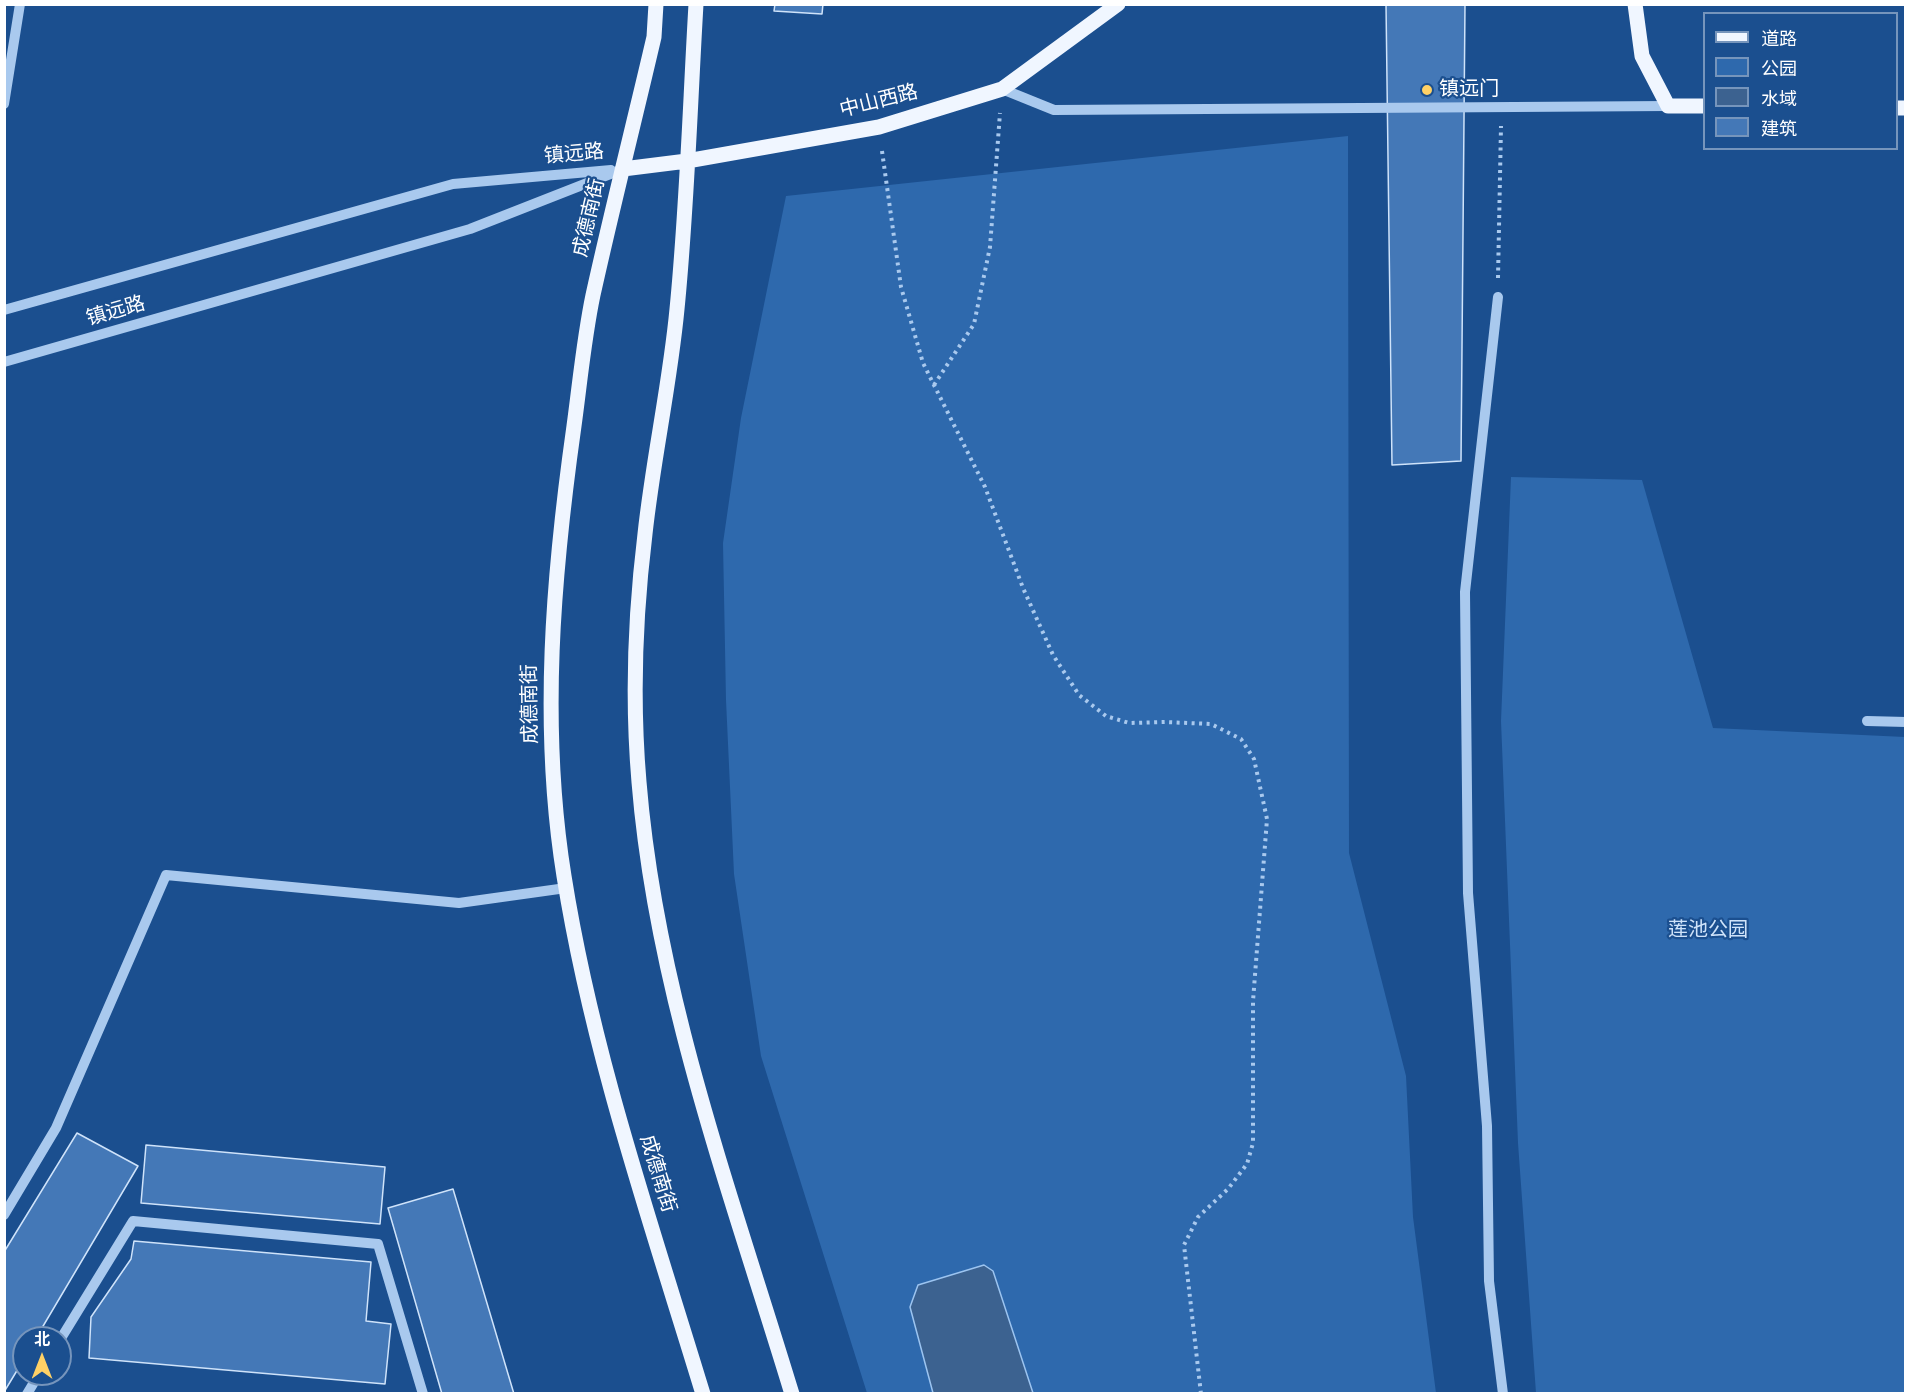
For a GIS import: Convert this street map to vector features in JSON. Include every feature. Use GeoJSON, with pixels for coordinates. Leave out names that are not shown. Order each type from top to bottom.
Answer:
{"type":"FeatureCollection","features":[{"type":"Feature","properties":{"kind":"main road","name":"成德南街"},"geometry":{"type":"LineString","coordinates":[[656,4],[654,37],[592,299],[560,525],[553,607],[551,697],[554,786],[566,888],[585,988],[609,1089],[703,1394]]}},
{"type":"Feature","properties":{"kind":"main road"},"geometry":{"type":"LineString","coordinates":[[696,4],[677,311],[645,535],[637,623],[636,697],[639,780],[650,874],[668,970],[692,1066],[792,1394]]}},
{"type":"Feature","properties":{"kind":"main road","name":"中山西路"},"geometry":{"type":"LineString","coordinates":[[623,169],[687,161],[879,127],[1002,89],[1118,4]]}},
{"type":"Feature","properties":{"kind":"main road"},"geometry":{"type":"LineString","coordinates":[[1635,4],[1642,57],[1668,106],[1703,106]]}},
{"type":"Feature","properties":{"kind":"street"},"geometry":{"type":"LineString","coordinates":[[4,104],[20,4]]}},
{"type":"Feature","properties":{"kind":"street"},"geometry":{"type":"LineString","coordinates":[[1002,89],[1054,110],[1668,106]]}},
{"type":"Feature","properties":{"kind":"street","name":"镇远路"},"geometry":{"type":"LineString","coordinates":[[4,310],[453,184],[623,169]]}},
{"type":"Feature","properties":{"kind":"street","name":"镇远路"},"geometry":{"type":"LineString","coordinates":[[4,362],[470,229],[623,169]]}},
{"type":"Feature","properties":{"kind":"street"},"geometry":{"type":"LineString","coordinates":[[1498,297],[1465,592],[1468,894],[1487,1126],[1489,1281],[1503,1394]]}},
{"type":"Feature","properties":{"kind":"street"},"geometry":{"type":"LineString","coordinates":[[1867,721],[1905,722]]}},
{"type":"Feature","properties":{"kind":"street"},"geometry":{"type":"LineString","coordinates":[[4,1215],[56,1128],[166,875],[459,903],[566,888]]}},
{"type":"Feature","properties":{"kind":"street"},"geometry":{"type":"LineString","coordinates":[[69,1326],[133,1221],[378,1244],[423,1394]]}},
{"type":"Feature","properties":{"kind":"path"},"geometry":{"type":"LineString","coordinates":[[934,385],[975,324],[990,247],[1002,89]]}},
{"type":"Feature","properties":{"kind":"path"},"geometry":{"type":"LineString","coordinates":[[1498,297],[1501,107]]}},
{"type":"Feature","properties":{"kind":"path"},"geometry":{"type":"LineString","coordinates":[[879,127],[901,286],[923,363],[985,487],[1023,588],[1053,655],[1079,695],[1106,716],[1129,723],[1211,724],[1241,738],[1254,759],[1267,819],[1253,1001],[1253,1143],[1247,1164],[1228,1190],[1198,1217],[1184,1245],[1201,1394]]}},
{"type":"Feature","properties":{"kind":"green space"},"geometry":{"type":"Polygon","coordinates":[[[1348,136],[1349,853],[1406,1076],[1413,1217],[1436,1393],[867,1393],[761,1056],[734,874],[726,700],[723,543],[741,418],[786,196],[1348,136]]]}},
{"type":"Feature","properties":{"kind":"green space","name":"莲池公园"},"geometry":{"type":"Polygon","coordinates":[[[1511,477],[1642,480],[1713,728],[1905,737],[1905,1393],[1536,1393],[1518,1143],[1501,721],[1511,477]]]}},
{"type":"Feature","properties":{"kind":"water"},"geometry":{"type":"Polygon","coordinates":[[[984,1265],[993,1271],[1033,1393],[933,1393],[910,1307],[918,1285],[984,1265]]]}},
{"type":"Feature","properties":{"kind":"building"},"geometry":{"type":"Polygon","coordinates":[[[775,4],[823,4],[822,14],[774,11],[775,4]]]}},
{"type":"Feature","properties":{"kind":"building"},"geometry":{"type":"Polygon","coordinates":[[[1386,4],[1465,4],[1461,461],[1392,465],[1386,4]]]}},
{"type":"Feature","properties":{"kind":"building"},"geometry":{"type":"Polygon","coordinates":[[[77,1133],[138,1166],[43,1326],[12,1326],[12,1379],[4,1392],[4,1252],[77,1133]]]}},
{"type":"Feature","properties":{"kind":"building"},"geometry":{"type":"Polygon","coordinates":[[[146,1145],[385,1167],[380,1224],[141,1203],[146,1145]]]}},
{"type":"Feature","properties":{"kind":"building"},"geometry":{"type":"Polygon","coordinates":[[[453,1189],[514,1394],[442,1394],[388,1208],[453,1189]]]}},
{"type":"Feature","properties":{"kind":"building"},"geometry":{"type":"Polygon","coordinates":[[[134,1241],[371,1262],[366,1321],[391,1324],[385,1384],[89,1358],[91,1317],[131,1259],[134,1241]]]}},
{"type":"Feature","properties":{"kind":"place","name":"镇远门"},"geometry":{"type":"Point","coordinates":[1427,90]}}]}
